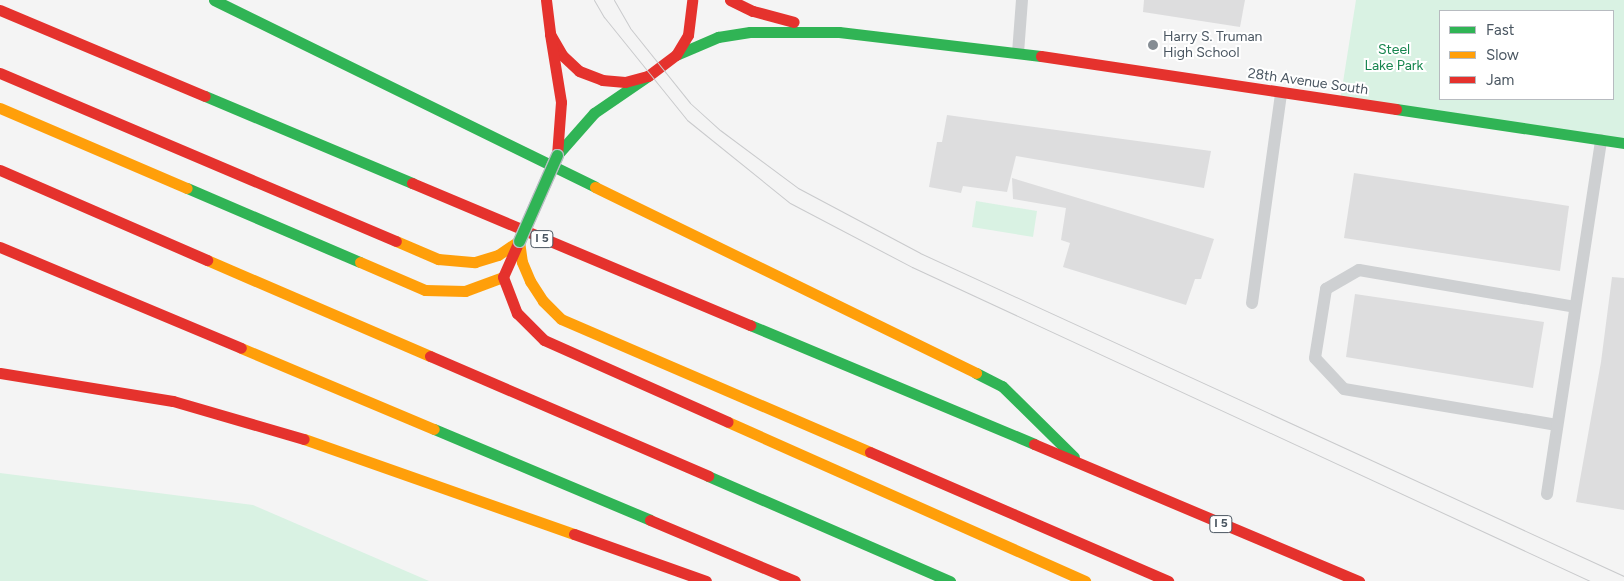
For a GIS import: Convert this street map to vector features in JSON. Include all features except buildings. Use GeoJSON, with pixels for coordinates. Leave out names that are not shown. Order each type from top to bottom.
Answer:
{"type":"FeatureCollection","features":[{"type":"Feature","properties":{"kind":"main road"},"geometry":{"type":"LineString","coordinates":[[214,0],[1002,386],[1084,467]]}},
{"type":"Feature","properties":{"kind":"main road"},"geometry":{"type":"LineString","coordinates":[[546,0],[545,12],[561,102],[557,155]]}},
{"type":"Feature","properties":{"kind":"main road"},"geometry":{"type":"LineString","coordinates":[[692,0],[688,35],[676,55],[594,113],[557,155],[503,277],[517,313],[544,340],[640,385],[1085,581]]}},
{"type":"Feature","properties":{"kind":"main road","name":"28th Avenue South"},"geometry":{"type":"LineString","coordinates":[[730,0],[752,11],[839,32]]}},
{"type":"Feature","properties":{"kind":"main road","name":"I 5"},"geometry":{"type":"LineString","coordinates":[[0,10],[1359,581]]}},
{"type":"Feature","properties":{"kind":"main road","name":"28th Avenue South"},"geometry":{"type":"LineString","coordinates":[[676,55],[718,37],[750,32],[839,32],[1018,53],[1281,94],[1624,143]]}},
{"type":"Feature","properties":{"kind":"main road"},"geometry":{"type":"LineString","coordinates":[[550,34],[562,55],[580,71],[602,80],[625,82],[648,76]]}},
{"type":"Feature","properties":{"kind":"main road"},"geometry":{"type":"LineString","coordinates":[[0,73],[346,221],[438,258],[458,263],[475,262],[498,255],[519,241]]}},
{"type":"Feature","properties":{"kind":"main road"},"geometry":{"type":"LineString","coordinates":[[0,108],[425,290],[465,290],[503,277]]}},
{"type":"Feature","properties":{"kind":"main road"},"geometry":{"type":"LineString","coordinates":[[0,170],[950,581]]}},
{"type":"Feature","properties":{"kind":"main road"},"geometry":{"type":"LineString","coordinates":[[519,241],[522,262],[530,281],[543,300],[561,319],[1168,581]]}},
{"type":"Feature","properties":{"kind":"main road"},"geometry":{"type":"LineString","coordinates":[[0,247],[795,581]]}},
{"type":"Feature","properties":{"kind":"main road"},"geometry":{"type":"LineString","coordinates":[[0,373],[173,401],[238,419],[343,451],[706,581]]}},
{"type":"Feature","properties":{"kind":"lane"},"geometry":{"type":"LineString","coordinates":[[1018,53],[1022,0]]}},
{"type":"Feature","properties":{"kind":"lane"},"geometry":{"type":"LineString","coordinates":[[1252,303],[1281,94]]}},
{"type":"Feature","properties":{"kind":"lane"},"geometry":{"type":"LineString","coordinates":[[1546,494],[1601,140]]}},
{"type":"Feature","properties":{"kind":"lane"},"geometry":{"type":"LineString","coordinates":[[1557,425],[1344,389],[1315,358],[1326,290],[1359,270],[1575,307]]}},
{"type":"Feature","properties":{"kind":"green space","name":"Steel Lake Park"},"geometry":{"type":"Polygon","coordinates":[[[1356,0],[1624,0],[1624,143],[1340,101],[1356,0]]]}},
{"type":"Feature","properties":{"kind":"green space"},"geometry":{"type":"Polygon","coordinates":[[[976,201],[1037,211],[1033,237],[972,227],[976,201]]]}},
{"type":"Feature","properties":{"kind":"green space"},"geometry":{"type":"Polygon","coordinates":[[[0,473],[253,505],[429,581],[0,581],[0,473]]]}},
{"type":"Feature","properties":{"kind":"tram line"},"geometry":{"type":"LineString","coordinates":[[594,0],[604,17],[687,120],[790,203],[912,267],[1590,581]]}},
{"type":"Feature","properties":{"kind":"tram line"},"geometry":{"type":"LineString","coordinates":[[614,0],[630,28],[690,103],[720,130],[798,188],[920,253],[1624,576]]}},
{"type":"Feature","properties":{"kind":"traffic: fast"},"geometry":{"type":"LineString","coordinates":[[214,0],[595,187]]}},
{"type":"Feature","properties":{"kind":"traffic: fast"},"geometry":{"type":"LineString","coordinates":[[676,55],[718,37],[750,32],[839,32],[1041,56]]}},
{"type":"Feature","properties":{"kind":"traffic: fast"},"geometry":{"type":"LineString","coordinates":[[557,155],[594,113],[648,76]]}},
{"type":"Feature","properties":{"kind":"traffic: fast"},"geometry":{"type":"LineString","coordinates":[[205,96],[412,183]]}},
{"type":"Feature","properties":{"kind":"traffic: fast"},"geometry":{"type":"LineString","coordinates":[[1396,109],[1624,143]]}},
{"type":"Feature","properties":{"kind":"traffic: fast"},"geometry":{"type":"LineString","coordinates":[[519,241],[557,155]]}},
{"type":"Feature","properties":{"kind":"traffic: fast"},"geometry":{"type":"LineString","coordinates":[[187,188],[360,262]]}},
{"type":"Feature","properties":{"kind":"traffic: fast"},"geometry":{"type":"LineString","coordinates":[[750,325],[1034,444]]}},
{"type":"Feature","properties":{"kind":"traffic: fast"},"geometry":{"type":"LineString","coordinates":[[976,373],[1002,386],[1074,457]]}},
{"type":"Feature","properties":{"kind":"traffic: fast"},"geometry":{"type":"LineString","coordinates":[[434,429],[650,520]]}},
{"type":"Feature","properties":{"kind":"traffic: fast"},"geometry":{"type":"LineString","coordinates":[[708,476],[950,581]]}},
{"type":"Feature","properties":{"kind":"traffic: slow"},"geometry":{"type":"LineString","coordinates":[[0,108],[187,188]]}},
{"type":"Feature","properties":{"kind":"traffic: slow"},"geometry":{"type":"LineString","coordinates":[[595,187],[976,373]]}},
{"type":"Feature","properties":{"kind":"traffic: slow"},"geometry":{"type":"LineString","coordinates":[[396,241],[438,259],[475,262],[498,255],[519,241]]}},
{"type":"Feature","properties":{"kind":"traffic: slow"},"geometry":{"type":"LineString","coordinates":[[519,241],[522,262],[530,281],[543,301],[561,319],[870,452]]}},
{"type":"Feature","properties":{"kind":"traffic: slow"},"geometry":{"type":"LineString","coordinates":[[207,260],[430,356]]}},
{"type":"Feature","properties":{"kind":"traffic: slow"},"geometry":{"type":"LineString","coordinates":[[360,262],[425,290],[465,291],[503,277]]}},
{"type":"Feature","properties":{"kind":"traffic: slow"},"geometry":{"type":"LineString","coordinates":[[241,348],[434,429]]}},
{"type":"Feature","properties":{"kind":"traffic: slow"},"geometry":{"type":"LineString","coordinates":[[728,422],[1085,581]]}},
{"type":"Feature","properties":{"kind":"traffic: slow"},"geometry":{"type":"LineString","coordinates":[[304,439],[574,534]]}},
{"type":"Feature","properties":{"kind":"traffic: jam"},"geometry":{"type":"LineString","coordinates":[[546,0],[550,34],[562,55],[579,71],[602,80],[625,82],[648,76],[676,55],[688,35],[692,0]]}},
{"type":"Feature","properties":{"kind":"traffic: jam"},"geometry":{"type":"LineString","coordinates":[[730,0],[753,11],[794,22]]}},
{"type":"Feature","properties":{"kind":"traffic: jam"},"geometry":{"type":"LineString","coordinates":[[0,10],[205,96]]}},
{"type":"Feature","properties":{"kind":"traffic: jam"},"geometry":{"type":"LineString","coordinates":[[550,34],[561,102],[557,155]]}},
{"type":"Feature","properties":{"kind":"traffic: jam"},"geometry":{"type":"LineString","coordinates":[[1041,56],[1396,109]]}},
{"type":"Feature","properties":{"kind":"traffic: jam"},"geometry":{"type":"LineString","coordinates":[[0,73],[396,241]]}},
{"type":"Feature","properties":{"kind":"traffic: jam"},"geometry":{"type":"LineString","coordinates":[[0,170],[207,260]]}},
{"type":"Feature","properties":{"kind":"traffic: jam"},"geometry":{"type":"LineString","coordinates":[[412,183],[750,325]]}},
{"type":"Feature","properties":{"kind":"traffic: jam"},"geometry":{"type":"LineString","coordinates":[[519,241],[503,277],[517,313],[544,340],[728,422]]}},
{"type":"Feature","properties":{"kind":"traffic: jam"},"geometry":{"type":"LineString","coordinates":[[0,247],[241,348]]}},
{"type":"Feature","properties":{"kind":"traffic: jam"},"geometry":{"type":"LineString","coordinates":[[430,356],[708,476]]}},
{"type":"Feature","properties":{"kind":"traffic: jam"},"geometry":{"type":"LineString","coordinates":[[0,373],[173,401],[304,439]]}},
{"type":"Feature","properties":{"kind":"traffic: jam"},"geometry":{"type":"LineString","coordinates":[[1034,444],[1359,581]]}},
{"type":"Feature","properties":{"kind":"traffic: jam"},"geometry":{"type":"LineString","coordinates":[[870,452],[1168,581]]}},
{"type":"Feature","properties":{"kind":"traffic: jam"},"geometry":{"type":"LineString","coordinates":[[650,520],[795,581]]}},
{"type":"Feature","properties":{"kind":"traffic: jam"},"geometry":{"type":"LineString","coordinates":[[574,534],[706,581]]}},
{"type":"Feature","properties":{"kind":"place","name":"Harry S. Truman High School"},"geometry":{"type":"Point","coordinates":[1153,45]}}]}
